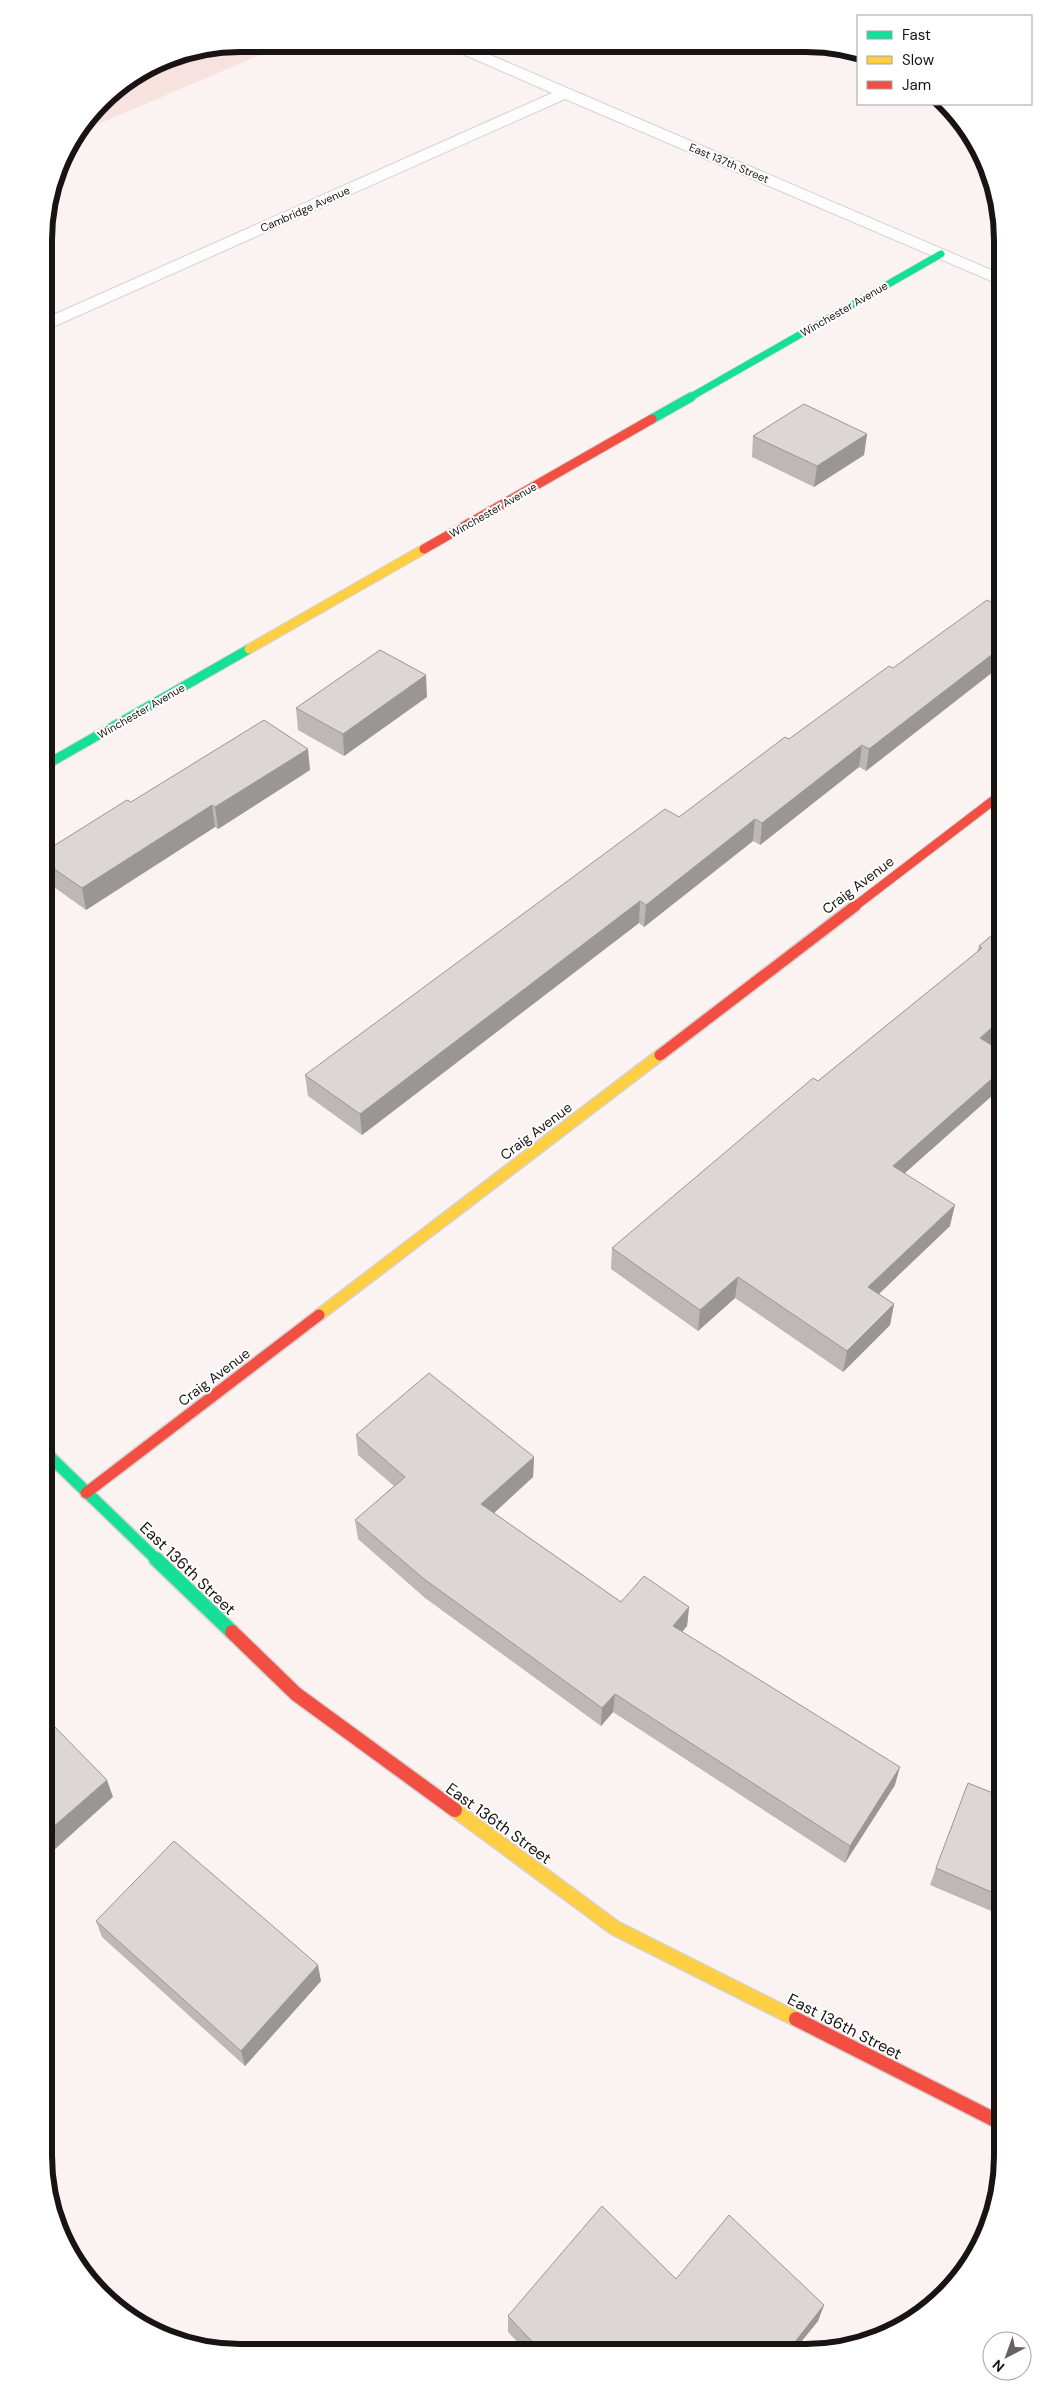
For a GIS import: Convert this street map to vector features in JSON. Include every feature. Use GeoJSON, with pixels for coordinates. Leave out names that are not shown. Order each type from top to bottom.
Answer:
{"type":"FeatureCollection","features":[{"type":"Feature","properties":{"kind":"street","name":"East 137th Street"},"geometry":{"type":"LineString","coordinates":[[472,53],[994,277]]}},
{"type":"Feature","properties":{"kind":"street","name":"Cambridge Avenue"},"geometry":{"type":"LineString","coordinates":[[52,322],[565,93]]}},
{"type":"Feature","properties":{"kind":"street","name":"Winchester Avenue"},"geometry":{"type":"LineString","coordinates":[[52,761],[941,254]]}},
{"type":"Feature","properties":{"kind":"street","name":"Craig Avenue"},"geometry":{"type":"LineString","coordinates":[[86,1493],[994,800]]}},
{"type":"Feature","properties":{"kind":"street","name":"East 136th Street"},"geometry":{"type":"LineString","coordinates":[[52,1459],[296,1694],[614,1928],[994,2119]]}},
{"type":"Feature","properties":{"kind":"shaded area"},"geometry":{"type":"Polygon","coordinates":[[[265,53],[90,128],[126,91],[158,72],[180,62],[216,54],[265,53]]]}},
{"type":"Feature","properties":{"kind":"building"},"geometry":{"type":"Polygon","coordinates":[[[804,404],[867,434],[817,466],[753,436],[804,404]]]}},
{"type":"Feature","properties":{"kind":"building"},"geometry":{"type":"Polygon","coordinates":[[[987,600],[994,604],[994,653],[869,749],[862,745],[762,823],[755,819],[646,905],[640,901],[360,1114],[305,1075],[665,809],[679,817],[785,737],[789,739],[889,666],[893,668],[987,600]]]}},
{"type":"Feature","properties":{"kind":"building"},"geometry":{"type":"Polygon","coordinates":[[[380,650],[426,675],[343,734],[296,708],[380,650]]]}},
{"type":"Feature","properties":{"kind":"building"},"geometry":{"type":"Polygon","coordinates":[[[264,720],[308,749],[215,807],[212,805],[82,888],[52,867],[52,847],[127,800],[131,802],[264,720]]]}},
{"type":"Feature","properties":{"kind":"building"},"geometry":{"type":"Polygon","coordinates":[[[994,934],[994,1026],[980,1038],[994,1047],[994,1077],[893,1166],[955,1205],[868,1287],[894,1304],[847,1351],[738,1277],[700,1310],[612,1248],[813,1078],[818,1081],[982,948],[979,946],[994,934]]]}},
{"type":"Feature","properties":{"kind":"building"},"geometry":{"type":"Polygon","coordinates":[[[429,1373],[534,1457],[481,1504],[621,1602],[644,1576],[689,1607],[673,1626],[900,1767],[850,1846],[615,1694],[602,1708],[424,1579],[355,1520],[405,1477],[356,1435],[429,1373]]]}},
{"type":"Feature","properties":{"kind":"building"},"geometry":{"type":"Polygon","coordinates":[[[52,1724],[107,1780],[52,1828],[52,1724]]]}},
{"type":"Feature","properties":{"kind":"building"},"geometry":{"type":"Polygon","coordinates":[[[968,1783],[994,1793],[994,1893],[936,1868],[968,1783]]]}},
{"type":"Feature","properties":{"kind":"building"},"geometry":{"type":"Polygon","coordinates":[[[174,1841],[318,1965],[241,2051],[96,1921],[174,1841]]]}},
{"type":"Feature","properties":{"kind":"building"},"geometry":{"type":"Polygon","coordinates":[[[602,2206],[676,2279],[729,2215],[824,2305],[793,2344],[534,2344],[508,2316],[602,2206]]]}},
{"type":"Feature","properties":{"kind":"traffic: fast"},"geometry":{"type":"LineString","coordinates":[[652,419],[941,254]]}},
{"type":"Feature","properties":{"kind":"traffic: fast"},"geometry":{"type":"LineString","coordinates":[[52,761],[249,649]]}},
{"type":"Feature","properties":{"kind":"traffic: fast"},"geometry":{"type":"LineString","coordinates":[[52,1459],[232,1632]]}},
{"type":"Feature","properties":{"kind":"traffic: slow"},"geometry":{"type":"LineString","coordinates":[[249,649],[424,549]]}},
{"type":"Feature","properties":{"kind":"traffic: slow"},"geometry":{"type":"LineString","coordinates":[[319,1315],[660,1055]]}},
{"type":"Feature","properties":{"kind":"traffic: slow"},"geometry":{"type":"LineString","coordinates":[[455,1810],[615,1928],[796,2019]]}},
{"type":"Feature","properties":{"kind":"traffic: jam"},"geometry":{"type":"LineString","coordinates":[[424,549],[652,419]]}},
{"type":"Feature","properties":{"kind":"traffic: jam"},"geometry":{"type":"LineString","coordinates":[[660,1055],[994,800]]}},
{"type":"Feature","properties":{"kind":"traffic: jam"},"geometry":{"type":"LineString","coordinates":[[86,1493],[319,1315]]}},
{"type":"Feature","properties":{"kind":"traffic: jam"},"geometry":{"type":"LineString","coordinates":[[232,1632],[296,1694],[455,1810]]}},
{"type":"Feature","properties":{"kind":"traffic: jam"},"geometry":{"type":"LineString","coordinates":[[796,2019],[994,2119]]}}]}
